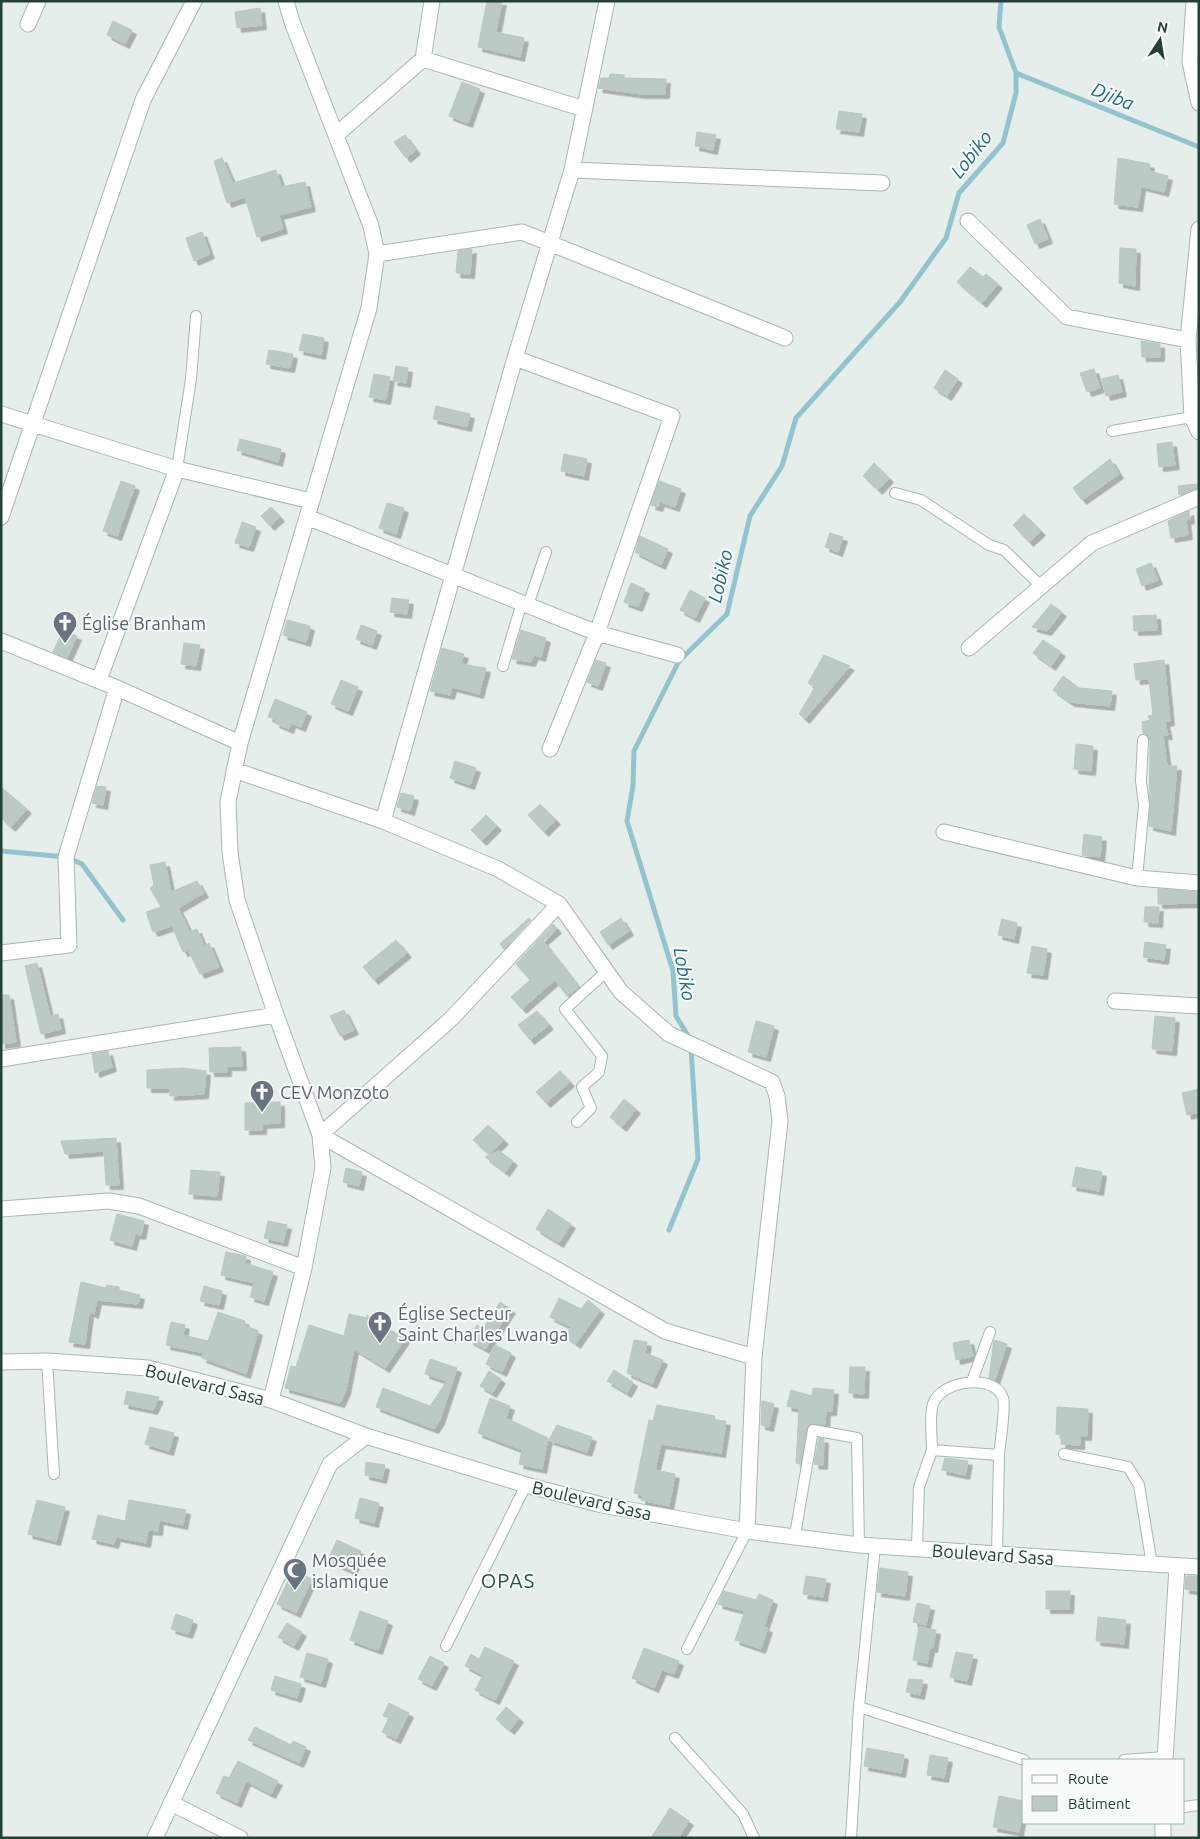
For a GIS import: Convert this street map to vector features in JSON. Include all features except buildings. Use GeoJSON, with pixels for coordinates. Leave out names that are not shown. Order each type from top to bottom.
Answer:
{"type":"FeatureCollection","features":[{"type":"Feature","properties":{"kind":"street"},"geometry":{"type":"LineString","coordinates":[[28,24],[38,1]]}},
{"type":"Feature","properties":{"kind":"street"},"geometry":{"type":"LineString","coordinates":[[1,517],[143,100],[194,1]]}},
{"type":"Feature","properties":{"kind":"street"},"geometry":{"type":"LineString","coordinates":[[271,1400],[304,1268],[323,1168],[320,1135],[276,1015],[237,900],[230,852],[228,802],[240,743],[369,308],[377,254],[371,226],[292,22],[286,1]]}},
{"type":"Feature","properties":{"kind":"street"},"geometry":{"type":"LineString","coordinates":[[336,135],[422,59],[432,1]]}},
{"type":"Feature","properties":{"kind":"street"},"geometry":{"type":"LineString","coordinates":[[384,821],[515,358],[572,170],[607,1]]}},
{"type":"Feature","properties":{"kind":"street"},"geometry":{"type":"LineString","coordinates":[[1194,1],[1195,62],[1199,103]]}},
{"type":"Feature","properties":{"kind":"street"},"geometry":{"type":"LineString","coordinates":[[422,59],[584,109]]}},
{"type":"Feature","properties":{"kind":"street"},"geometry":{"type":"LineString","coordinates":[[572,170],[882,183]]}},
{"type":"Feature","properties":{"kind":"street"},"geometry":{"type":"LineString","coordinates":[[968,221],[1067,317],[1188,340]]}},
{"type":"Feature","properties":{"kind":"street"},"geometry":{"type":"LineString","coordinates":[[1199,230],[1188,340],[1192,417],[1199,432]]}},
{"type":"Feature","properties":{"kind":"street"},"geometry":{"type":"LineString","coordinates":[[377,254],[522,232],[785,338]]}},
{"type":"Feature","properties":{"kind":"street"},"geometry":{"type":"LineString","coordinates":[[515,358],[672,416],[597,633],[550,749]]}},
{"type":"Feature","properties":{"kind":"street"},"geometry":{"type":"LineString","coordinates":[[1,414],[32,426],[177,469],[311,501]]}},
{"type":"Feature","properties":{"kind":"street"},"geometry":{"type":"LineString","coordinates":[[99,680],[177,469]]}},
{"type":"Feature","properties":{"kind":"street"},"geometry":{"type":"LineString","coordinates":[[969,648],[1092,543],[1199,498]]}},
{"type":"Feature","properties":{"kind":"street"},"geometry":{"type":"LineString","coordinates":[[307,518],[453,574],[597,633],[677,655]]}},
{"type":"Feature","properties":{"kind":"street"},"geometry":{"type":"LineString","coordinates":[[1,641],[99,680],[240,743]]}},
{"type":"Feature","properties":{"kind":"street"},"geometry":{"type":"LineString","coordinates":[[1,953],[69,945],[66,857],[117,688]]}},
{"type":"Feature","properties":{"kind":"street"},"geometry":{"type":"LineString","coordinates":[[234,770],[384,821],[498,869],[559,904],[621,992],[669,1034],[772,1082],[777,1096],[780,1121],[754,1357],[747,1531]]}},
{"type":"Feature","properties":{"kind":"street"},"geometry":{"type":"LineString","coordinates":[[944,832],[1137,878],[1199,883]]}},
{"type":"Feature","properties":{"kind":"street"},"geometry":{"type":"LineString","coordinates":[[320,1135],[451,1019],[559,904]]}},
{"type":"Feature","properties":{"kind":"street"},"geometry":{"type":"LineString","coordinates":[[1115,1002],[1199,1006]]}},
{"type":"Feature","properties":{"kind":"street"},"geometry":{"type":"LineString","coordinates":[[1,1059],[276,1015]]}},
{"type":"Feature","properties":{"kind":"street"},"geometry":{"type":"LineString","coordinates":[[320,1135],[665,1331],[754,1357]]}},
{"type":"Feature","properties":{"kind":"street"},"geometry":{"type":"LineString","coordinates":[[1,1209],[109,1201],[138,1206],[304,1268]]}},
{"type":"Feature","properties":{"kind":"street","name":"Boulevard Sasa"},"geometry":{"type":"LineString","coordinates":[[1,1362],[47,1361],[148,1368],[271,1400],[366,1436],[526,1485],[602,1505],[747,1531],[859,1545],[1199,1567]]}},
{"type":"Feature","properties":{"kind":"street"},"geometry":{"type":"LineString","coordinates":[[155,1838],[330,1464],[366,1436]]}},
{"type":"Feature","properties":{"kind":"street"},"geometry":{"type":"LineString","coordinates":[[1165,1759],[1177,1566]]}},
{"type":"Feature","properties":{"kind":"street"},"geometry":{"type":"LineString","coordinates":[[171,1803],[240,1838]]}},
{"type":"Feature","properties":{"kind":"street"},"geometry":{"type":"LineString","coordinates":[[1163,1824],[1163,1838]]}},
{"type":"Feature","properties":{"kind":"lane"},"geometry":{"type":"LineString","coordinates":[[177,469],[191,379],[196,316]]}},
{"type":"Feature","properties":{"kind":"lane"},"geometry":{"type":"LineString","coordinates":[[1112,431],[1192,417]]}},
{"type":"Feature","properties":{"kind":"lane"},"geometry":{"type":"LineString","coordinates":[[896,493],[920,500],[989,545],[1004,550],[1041,586]]}},
{"type":"Feature","properties":{"kind":"lane"},"geometry":{"type":"LineString","coordinates":[[503,666],[525,603],[546,552]]}},
{"type":"Feature","properties":{"kind":"lane"},"geometry":{"type":"LineString","coordinates":[[1137,878],[1144,805],[1142,781],[1143,740]]}},
{"type":"Feature","properties":{"kind":"lane"},"geometry":{"type":"LineString","coordinates":[[577,1122],[591,1108],[582,1088],[600,1072],[602,1056],[565,1009],[607,972]]}},
{"type":"Feature","properties":{"kind":"lane"},"geometry":{"type":"LineString","coordinates":[[972,1381],[990,1332]]}},
{"type":"Feature","properties":{"kind":"lane"},"geometry":{"type":"LineString","coordinates":[[47,1361],[54,1474]]}},
{"type":"Feature","properties":{"kind":"lane"},"geometry":{"type":"LineString","coordinates":[[917,1548],[919,1487],[932,1450],[933,1403],[946,1387],[972,1381],[997,1389],[1003,1398],[999,1455],[997,1555]]}},
{"type":"Feature","properties":{"kind":"lane"},"geometry":{"type":"LineString","coordinates":[[795,1536],[813,1430],[857,1438],[859,1545]]}},
{"type":"Feature","properties":{"kind":"lane"},"geometry":{"type":"LineString","coordinates":[[932,1450],[999,1455]]}},
{"type":"Feature","properties":{"kind":"lane"},"geometry":{"type":"LineString","coordinates":[[1064,1454],[1128,1467],[1139,1485],[1152,1565]]}},
{"type":"Feature","properties":{"kind":"lane"},"geometry":{"type":"LineString","coordinates":[[446,1646],[526,1485]]}},
{"type":"Feature","properties":{"kind":"lane"},"geometry":{"type":"LineString","coordinates":[[687,1649],[747,1531]]}},
{"type":"Feature","properties":{"kind":"lane"},"geometry":{"type":"LineString","coordinates":[[851,1838],[859,1707],[875,1546]]}},
{"type":"Feature","properties":{"kind":"lane"},"geometry":{"type":"LineString","coordinates":[[859,1707],[1022,1759]]}},
{"type":"Feature","properties":{"kind":"lane"},"geometry":{"type":"LineString","coordinates":[[675,1738],[743,1814],[754,1838]]}},
{"type":"Feature","properties":{"kind":"lane"},"geometry":{"type":"LineString","coordinates":[[1185,1807],[1199,1805]]}},
{"type":"Feature","properties":{"kind":"waterway","name":"Lobiko"},"geometry":{"type":"LineString","coordinates":[[690,1039],[676,1016],[673,971],[627,821],[633,786],[634,751],[679,661],[727,614],[750,516],[782,466],[796,418],[900,302],[946,238],[959,193],[1003,143],[1016,93],[1016,73],[999,27],[1001,1]]}},
{"type":"Feature","properties":{"kind":"waterway","name":"Djiba"},"geometry":{"type":"LineString","coordinates":[[1016,73],[1199,147]]}},
{"type":"Feature","properties":{"kind":"waterway"},"geometry":{"type":"LineString","coordinates":[[1,851],[66,857],[82,864],[123,920]]}},
{"type":"Feature","properties":{"kind":"waterway","name":"Lobiko"},"geometry":{"type":"LineString","coordinates":[[669,1230],[698,1159],[691,1048]]}},
{"type":"Feature","properties":{"kind":"place","name":"Église Branham"},"geometry":{"type":"Point","coordinates":[65,644]}},
{"type":"Feature","properties":{"kind":"place","name":"CEV Monzoto"},"geometry":{"type":"Point","coordinates":[262,1113]}},
{"type":"Feature","properties":{"kind":"place","name":"Église Secteur Saint Charles Lwanga"},"geometry":{"type":"Point","coordinates":[380,1344]}},
{"type":"Feature","properties":{"kind":"place","name":"Mosquée islamique"},"geometry":{"type":"Point","coordinates":[295,1591]}},
{"type":"Feature","properties":{"kind":"district","name":"OPAS"},"geometry":{"type":"Point","coordinates":[508,1580]}}]}
